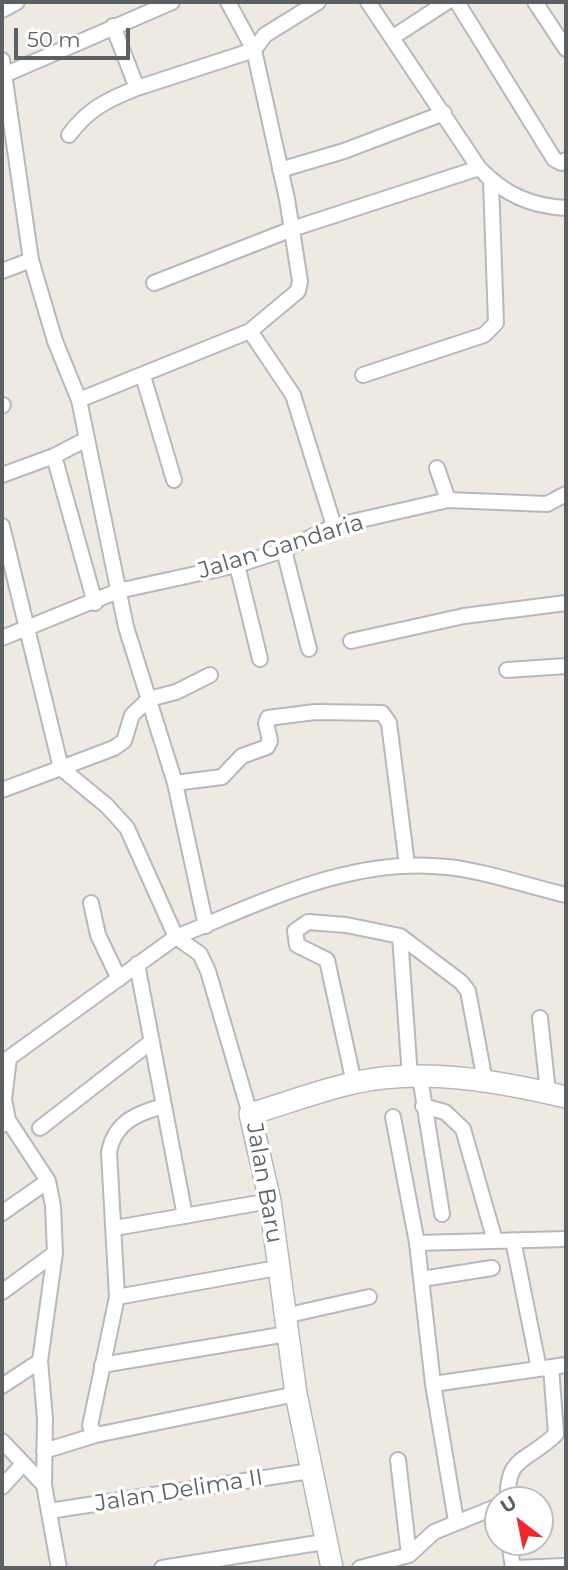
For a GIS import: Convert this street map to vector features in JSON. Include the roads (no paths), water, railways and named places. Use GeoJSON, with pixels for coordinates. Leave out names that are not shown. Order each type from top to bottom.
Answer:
{"type":"FeatureCollection","features":[{"type":"Feature","properties":{"kind":"street"},"geometry":{"type":"LineString","coordinates":[[2,10],[17,2]]}},
{"type":"Feature","properties":{"kind":"street"},"geometry":{"type":"LineString","coordinates":[[172,2],[3,67],[31,260],[55,341],[79,400],[85,440],[126,627],[175,783],[206,926]]}},
{"type":"Feature","properties":{"kind":"street"},"geometry":{"type":"LineString","coordinates":[[79,400],[250,331],[298,291],[300,281],[292,229],[254,50],[228,2]]}},
{"type":"Feature","properties":{"kind":"street"},"geometry":{"type":"LineString","coordinates":[[69,135],[83,116],[101,102],[254,50],[265,35],[318,2]]}},
{"type":"Feature","properties":{"kind":"street"},"geometry":{"type":"LineString","coordinates":[[368,2],[479,168],[491,181],[525,201],[566,208]]}},
{"type":"Feature","properties":{"kind":"street"},"geometry":{"type":"LineString","coordinates":[[393,37],[447,2]]}},
{"type":"Feature","properties":{"kind":"street"},"geometry":{"type":"LineString","coordinates":[[457,2],[554,159],[561,163],[566,160]]}},
{"type":"Feature","properties":{"kind":"street"},"geometry":{"type":"LineString","coordinates":[[535,2],[566,49]]}},
{"type":"Feature","properties":{"kind":"street"},"geometry":{"type":"LineString","coordinates":[[113,26],[137,88]]}},
{"type":"Feature","properties":{"kind":"street"},"geometry":{"type":"LineString","coordinates":[[280,170],[344,151],[444,113]]}},
{"type":"Feature","properties":{"kind":"street"},"geometry":{"type":"LineString","coordinates":[[155,283],[292,229],[479,168]]}},
{"type":"Feature","properties":{"kind":"street"},"geometry":{"type":"LineString","coordinates":[[363,375],[492,330],[498,309],[491,181]]}},
{"type":"Feature","properties":{"kind":"street"},"geometry":{"type":"LineString","coordinates":[[2,271],[31,260]]}},
{"type":"Feature","properties":{"kind":"street"},"geometry":{"type":"LineString","coordinates":[[250,331],[293,395],[334,526]]}},
{"type":"Feature","properties":{"kind":"street"},"geometry":{"type":"LineString","coordinates":[[143,376],[174,481]]}},
{"type":"Feature","properties":{"kind":"street"},"geometry":{"type":"LineString","coordinates":[[2,475],[54,456],[85,440]]}},
{"type":"Feature","properties":{"kind":"street"},"geometry":{"type":"LineString","coordinates":[[54,456],[95,603]]}},
{"type":"Feature","properties":{"kind":"street"},"geometry":{"type":"LineString","coordinates":[[437,468],[448,500]]}},
{"type":"Feature","properties":{"kind":"street","name":"Jalan Gandaria"},"geometry":{"type":"LineString","coordinates":[[2,638],[95,603],[118,591],[237,565],[284,550],[334,526],[448,500],[547,504],[566,494]]}},
{"type":"Feature","properties":{"kind":"street"},"geometry":{"type":"LineString","coordinates":[[2,526],[61,768],[107,806],[127,828],[176,937],[200,954],[208,971],[250,1114]]}},
{"type":"Feature","properties":{"kind":"street"},"geometry":{"type":"LineString","coordinates":[[284,550],[309,649]]}},
{"type":"Feature","properties":{"kind":"street"},"geometry":{"type":"LineString","coordinates":[[237,565],[260,659]]}},
{"type":"Feature","properties":{"kind":"street"},"geometry":{"type":"LineString","coordinates":[[351,640],[464,617],[566,603]]}},
{"type":"Feature","properties":{"kind":"street"},"geometry":{"type":"LineString","coordinates":[[507,670],[566,666]]}},
{"type":"Feature","properties":{"kind":"street"},"geometry":{"type":"LineString","coordinates":[[2,790],[114,748],[124,741],[127,722],[149,699],[176,692],[210,675]]}},
{"type":"Feature","properties":{"kind":"street"},"geometry":{"type":"LineString","coordinates":[[175,783],[222,777],[242,756],[267,747],[270,741],[266,723],[268,718],[315,712],[382,713],[389,723],[407,865]]}},
{"type":"Feature","properties":{"kind":"street"},"geometry":{"type":"LineString","coordinates":[[59,1568],[44,1485],[40,1361],[55,1253],[48,1181],[5,1122],[5,1061],[176,937],[309,884],[407,865],[448,867],[566,895]]}},
{"type":"Feature","properties":{"kind":"street"},"geometry":{"type":"LineString","coordinates":[[91,903],[99,935],[119,979]]}},
{"type":"Feature","properties":{"kind":"street"},"geometry":{"type":"LineString","coordinates":[[354,1083],[327,960],[297,945],[295,931],[308,922],[346,925],[400,936],[468,991],[485,1081]]}},
{"type":"Feature","properties":{"kind":"street"},"geometry":{"type":"LineString","coordinates":[[400,936],[415,1077],[423,1106],[442,1214]]}},
{"type":"Feature","properties":{"kind":"street"},"geometry":{"type":"LineString","coordinates":[[137,964],[184,1216]]}},
{"type":"Feature","properties":{"kind":"street"},"geometry":{"type":"LineString","coordinates":[[540,1018],[557,1094]]}},
{"type":"Feature","properties":{"kind":"street"},"geometry":{"type":"LineString","coordinates":[[40,1128],[152,1041]]}},
{"type":"Feature","properties":{"kind":"street","name":"Jalan Baru"},"geometry":{"type":"LineString","coordinates":[[331,1568],[296,1394],[270,1201],[250,1114],[354,1083],[415,1077],[485,1081],[557,1094]]}},
{"type":"Feature","properties":{"kind":"street"},"geometry":{"type":"LineString","coordinates":[[96,1435],[90,1426],[117,1297],[115,1228],[108,1152],[112,1135],[139,1113],[164,1106]]}},
{"type":"Feature","properties":{"kind":"street"},"geometry":{"type":"LineString","coordinates":[[423,1106],[445,1112],[463,1129],[495,1241]]}},
{"type":"Feature","properties":{"kind":"street"},"geometry":{"type":"LineString","coordinates":[[393,1117],[417,1243],[433,1384],[456,1521]]}},
{"type":"Feature","properties":{"kind":"street"},"geometry":{"type":"LineString","coordinates":[[2,1213],[48,1181]]}},
{"type":"Feature","properties":{"kind":"street"},"geometry":{"type":"LineString","coordinates":[[115,1228],[270,1201]]}},
{"type":"Feature","properties":{"kind":"street"},"geometry":{"type":"LineString","coordinates":[[417,1243],[566,1238]]}},
{"type":"Feature","properties":{"kind":"street"},"geometry":{"type":"LineString","coordinates":[[508,1486],[508,1474],[561,1434],[513,1240]]}},
{"type":"Feature","properties":{"kind":"street"},"geometry":{"type":"LineString","coordinates":[[2,1292],[55,1253]]}},
{"type":"Feature","properties":{"kind":"street"},"geometry":{"type":"LineString","coordinates":[[117,1297],[277,1268]]}},
{"type":"Feature","properties":{"kind":"street"},"geometry":{"type":"LineString","coordinates":[[422,1279],[492,1268]]}},
{"type":"Feature","properties":{"kind":"street"},"geometry":{"type":"LineString","coordinates":[[102,1365],[286,1325],[369,1297]]}},
{"type":"Feature","properties":{"kind":"street"},"geometry":{"type":"LineString","coordinates":[[2,1385],[40,1361]]}},
{"type":"Feature","properties":{"kind":"street"},"geometry":{"type":"LineString","coordinates":[[433,1384],[566,1365]]}},
{"type":"Feature","properties":{"kind":"street"},"geometry":{"type":"LineString","coordinates":[[44,1451],[96,1435],[296,1394]]}},
{"type":"Feature","properties":{"kind":"street"},"geometry":{"type":"LineString","coordinates":[[2,1441],[44,1485]]}},
{"type":"Feature","properties":{"kind":"street"},"geometry":{"type":"LineString","coordinates":[[398,1460],[409,1555]]}},
{"type":"Feature","properties":{"kind":"street"},"geometry":{"type":"LineString","coordinates":[[2,1487],[23,1464]]}},
{"type":"Feature","properties":{"kind":"street","name":"Jalan Delima II"},"geometry":{"type":"LineString","coordinates":[[49,1511],[310,1471]]}},
{"type":"Feature","properties":{"kind":"street"},"geometry":{"type":"LineString","coordinates":[[360,1568],[409,1555],[434,1532],[484,1511]]}},
{"type":"Feature","properties":{"kind":"street"},"geometry":{"type":"LineString","coordinates":[[162,1568],[324,1542]]}},
{"type":"Feature","properties":{"kind":"street"},"geometry":{"type":"LineString","coordinates":[[511,1556],[513,1568],[566,1566]]}}]}
